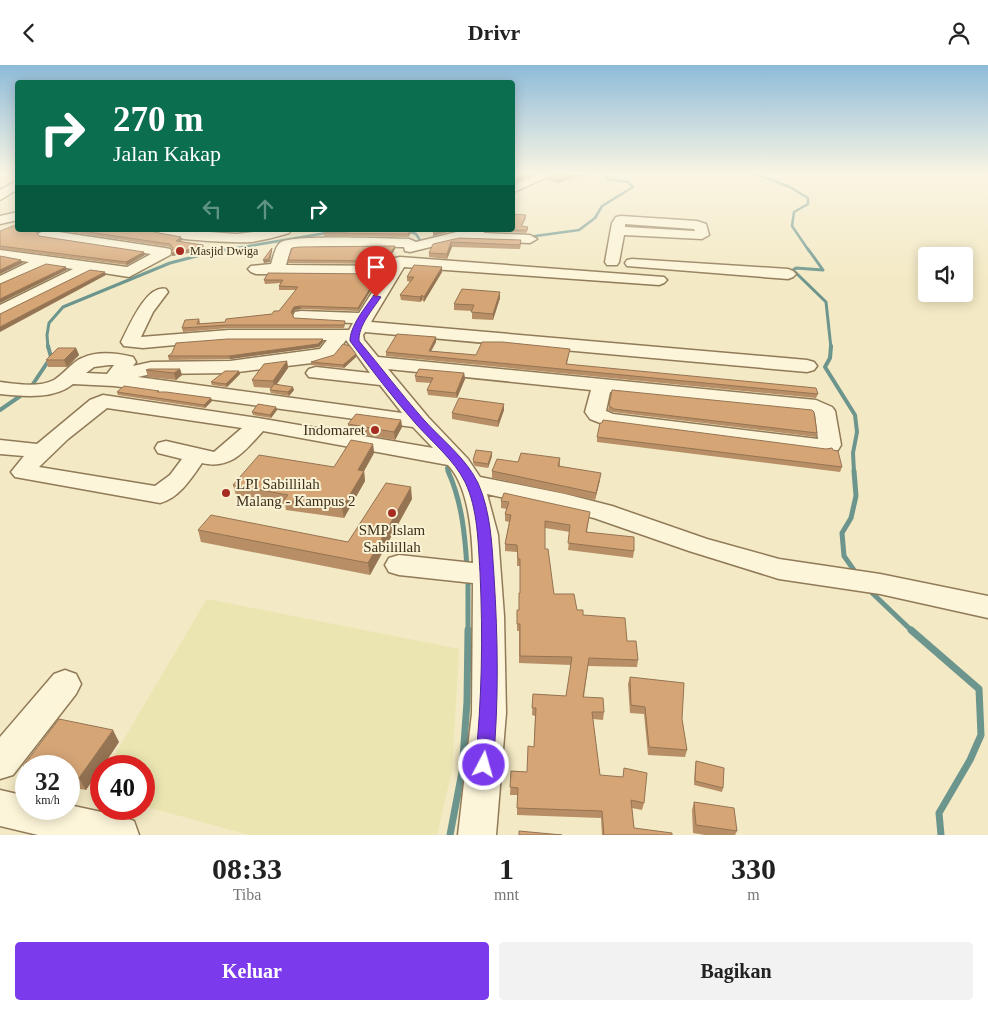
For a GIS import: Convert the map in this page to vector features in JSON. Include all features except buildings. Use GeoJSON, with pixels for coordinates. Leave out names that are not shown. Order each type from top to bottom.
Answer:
{"type":"FeatureCollection","features":[{"type":"Feature","properties":{"kind":"street"},"geometry":{"type":"LineString","coordinates":[[602,221],[618,227],[654,234],[702,235],[701,227],[695,224],[620,220],[618,227],[612,262]]}},
{"type":"Feature","properties":{"kind":"street"},"geometry":{"type":"LineString","coordinates":[[0,250],[45,260],[131,272],[166,251],[50,232],[30,241]]}},
{"type":"Feature","properties":{"kind":"street"},"geometry":{"type":"LineString","coordinates":[[169,232],[222,240],[274,232]]}},
{"type":"Feature","properties":{"kind":"street"},"geometry":{"type":"LineString","coordinates":[[307,283],[476,232]]}},
{"type":"Feature","properties":{"kind":"street"},"geometry":{"type":"LineString","coordinates":[[653,265],[654,234]]}},
{"type":"Feature","properties":{"kind":"street"},"geometry":{"type":"LineString","coordinates":[[464,237],[530,239]]}},
{"type":"Feature","properties":{"kind":"street"},"geometry":{"type":"LineString","coordinates":[[279,263],[288,243],[330,242],[488,268],[587,265],[612,262],[788,274]]}},
{"type":"Feature","properties":{"kind":"street"},"geometry":{"type":"LineString","coordinates":[[458,252],[477,253]]}},
{"type":"Feature","properties":{"kind":"street"},"geometry":{"type":"LineString","coordinates":[[256,269],[279,263],[406,253]]}},
{"type":"Feature","properties":{"kind":"street"},"geometry":{"type":"LineString","coordinates":[[116,381],[134,371],[151,368],[230,367],[322,355],[329,351],[359,322],[406,253]]}},
{"type":"Feature","properties":{"kind":"street"},"geometry":{"type":"LineString","coordinates":[[488,268],[496,254]]}},
{"type":"Feature","properties":{"kind":"street"},"geometry":{"type":"LineString","coordinates":[[0,282],[45,260]]}},
{"type":"Feature","properties":{"kind":"street"},"geometry":{"type":"LineString","coordinates":[[587,265],[605,281],[659,281]]}},
{"type":"Feature","properties":{"kind":"street"},"geometry":{"type":"LineString","coordinates":[[0,312],[89,266]]}},
{"type":"Feature","properties":{"kind":"street"},"geometry":{"type":"LineString","coordinates":[[160,292],[145,311],[130,342],[143,343],[359,322],[491,323]]}},
{"type":"Feature","properties":{"kind":"street"},"geometry":{"type":"LineString","coordinates":[[329,304],[359,322]]}},
{"type":"Feature","properties":{"kind":"street"},"geometry":{"type":"LineString","coordinates":[[300,317],[808,366]]}},
{"type":"Feature","properties":{"kind":"street"},"geometry":{"type":"LineString","coordinates":[[359,322],[355,341],[472,483],[485,535],[475,573],[489,616],[489,713],[477,835]]}},
{"type":"Feature","properties":{"kind":"street"},"geometry":{"type":"LineString","coordinates":[[316,373],[378,371],[602,385],[816,406],[825,411],[830,445],[776,441],[608,420],[600,417],[595,412],[602,385]]}},
{"type":"Feature","properties":{"kind":"street"},"geometry":{"type":"LineString","coordinates":[[14,389],[54,387],[68,378],[116,381],[420,421]]}},
{"type":"Feature","properties":{"kind":"street"},"geometry":{"type":"LineString","coordinates":[[196,456],[169,489],[164,493],[156,495],[23,472],[42,451],[103,401],[258,425],[454,459]]}},
{"type":"Feature","properties":{"kind":"street"},"geometry":{"type":"LineString","coordinates":[[166,449],[214,459],[222,458],[258,425]]}},
{"type":"Feature","properties":{"kind":"street"},"geometry":{"type":"LineString","coordinates":[[0,447],[42,451]]}},
{"type":"Feature","properties":{"kind":"street"},"geometry":{"type":"LineString","coordinates":[[472,483],[565,502],[603,512],[707,548],[779,569],[880,584],[988,607]]}},
{"type":"Feature","properties":{"kind":"street"},"geometry":{"type":"LineString","coordinates":[[399,565],[475,573]]}},
{"type":"Feature","properties":{"kind":"street"},"geometry":{"type":"LineString","coordinates":[[0,763],[65,684]]}},
{"type":"Feature","properties":{"kind":"street"},"geometry":{"type":"LineString","coordinates":[[0,807],[120,835]]}},
{"type":"Feature","properties":{"kind":"shaded area"},"geometry":{"type":"Polygon","coordinates":[[[207,599],[459,649],[452,770],[437,835],[249,835],[155,809],[155,755],[115,755],[207,599]]]}},
{"type":"Feature","properties":{"kind":"waterway"},"geometry":{"type":"LineString","coordinates":[[528,237],[579,230],[595,218],[600,210]]}},
{"type":"Feature","properties":{"kind":"waterway"},"geometry":{"type":"LineString","coordinates":[[798,210],[794,212],[792,226],[809,251]]}},
{"type":"Feature","properties":{"kind":"waterway"},"geometry":{"type":"LineString","coordinates":[[219,251],[332,232]]}},
{"type":"Feature","properties":{"kind":"waterway"},"geometry":{"type":"LineString","coordinates":[[411,232],[416,234],[423,245]]}},
{"type":"Feature","properties":{"kind":"waterway"},"geometry":{"type":"LineString","coordinates":[[48,348],[47,335],[49,323],[63,307],[170,263],[224,249]]}},
{"type":"Feature","properties":{"kind":"waterway"},"geometry":{"type":"LineString","coordinates":[[808,249],[823,270],[796,268],[793,270],[826,302],[831,347]]}},
{"type":"Feature","properties":{"kind":"waterway"},"geometry":{"type":"LineString","coordinates":[[0,410],[29,390],[51,357],[48,346]]}},
{"type":"Feature","properties":{"kind":"waterway"},"geometry":{"type":"LineString","coordinates":[[831,347],[830,358],[825,367],[855,415],[857,432],[853,453],[854,472]]}},
{"type":"Feature","properties":{"kind":"waterway"},"geometry":{"type":"LineString","coordinates":[[447,468],[449,472]]}},
{"type":"Feature","properties":{"kind":"waterway"},"geometry":{"type":"LineString","coordinates":[[448,471],[460,507],[467,568]]}},
{"type":"Feature","properties":{"kind":"waterway"},"geometry":{"type":"LineString","coordinates":[[854,471],[856,496],[851,518],[842,533],[844,556],[856,573]]}},
{"type":"Feature","properties":{"kind":"waterway"},"geometry":{"type":"LineString","coordinates":[[468,578],[468,630]]}},
{"type":"Feature","properties":{"kind":"waterway"},"geometry":{"type":"LineString","coordinates":[[868,589],[912,631]]}},
{"type":"Feature","properties":{"kind":"waterway"},"geometry":{"type":"LineString","coordinates":[[450,835],[462,772],[467,702],[468,630]]}},
{"type":"Feature","properties":{"kind":"waterway"},"geometry":{"type":"LineString","coordinates":[[911,630],[979,689],[981,735],[970,760],[939,813],[941,835]]}},
{"type":"Feature","properties":{"kind":"place","name":"Masjid Dwiga"},"geometry":{"type":"Point","coordinates":[180,251]}},
{"type":"Feature","properties":{"kind":"place","name":"Indomaret"},"geometry":{"type":"Point","coordinates":[375,430]}},
{"type":"Feature","properties":{"kind":"place","name":"LPI Sabillilah Malang - Kampus 2"},"geometry":{"type":"Point","coordinates":[226,493]}},
{"type":"Feature","properties":{"kind":"place","name":"SMP Islam Sabilillah"},"geometry":{"type":"Point","coordinates":[392,513]}},
{"type":"Feature","properties":{"kind":"route"},"geometry":{"type":"LineString","coordinates":[[376,297],[354,335],[355,341],[420,421],[460,464],[472,483],[480,513],[485,535],[489,616],[489,713],[484,765]]}}]}
